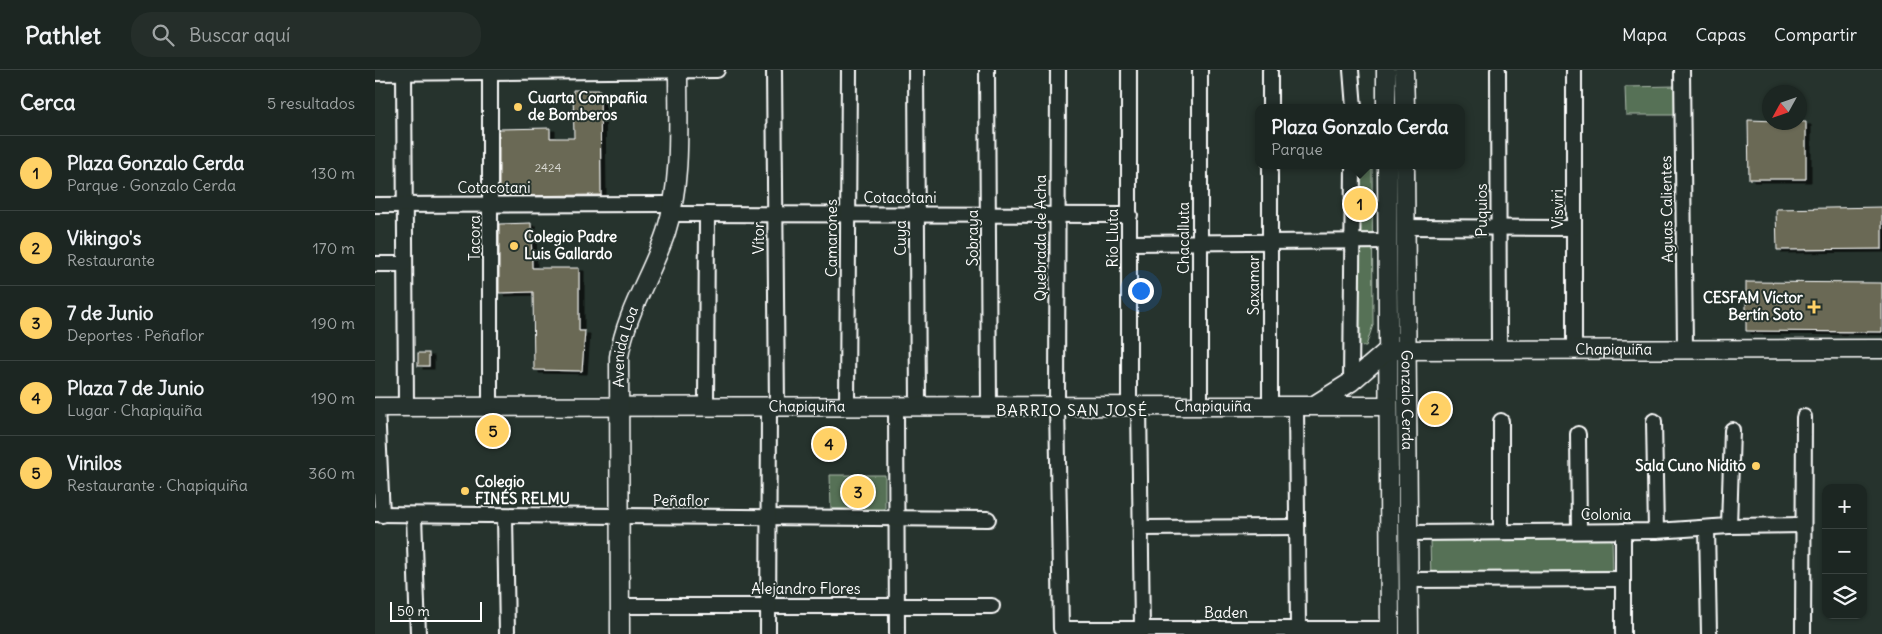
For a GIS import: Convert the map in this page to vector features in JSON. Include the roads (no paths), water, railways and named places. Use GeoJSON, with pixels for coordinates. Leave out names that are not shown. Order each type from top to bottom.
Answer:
{"type":"FeatureCollection","features":[{"type":"Feature","properties":{"kind":"street"},"geometry":{"type":"LineString","coordinates":[[375,73],[717,70]]}},
{"type":"Feature","properties":{"kind":"street","name":"Vítor"},"geometry":{"type":"LineString","coordinates":[[768,634],[768,518],[773,406],[774,70]]}},
{"type":"Feature","properties":{"kind":"street","name":"Camarones"},"geometry":{"type":"LineString","coordinates":[[847,406],[849,70]]}},
{"type":"Feature","properties":{"kind":"street","name":"Cuya"},"geometry":{"type":"LineString","coordinates":[[917,70],[918,406]]}},
{"type":"Feature","properties":{"kind":"street","name":"Sobraya"},"geometry":{"type":"LineString","coordinates":[[987,70],[989,406]]}},
{"type":"Feature","properties":{"kind":"street","name":"Quebrada de Acha"},"geometry":{"type":"LineString","coordinates":[[1058,70],[1057,405],[1061,629]]}},
{"type":"Feature","properties":{"kind":"street","name":"Río Lluta"},"geometry":{"type":"LineString","coordinates":[[1129,70],[1129,242],[1134,405],[1141,528],[1142,629]]}},
{"type":"Feature","properties":{"kind":"street","name":"Chacalluta"},"geometry":{"type":"LineString","coordinates":[[1200,70],[1200,405]]}},
{"type":"Feature","properties":{"kind":"street"},"geometry":{"type":"LineString","coordinates":[[1270,70],[1270,104]]}},
{"type":"Feature","properties":{"kind":"street"},"geometry":{"type":"LineString","coordinates":[[1351,70],[1354,104]]}},
{"type":"Feature","properties":{"kind":"street"},"geometry":{"type":"LineString","coordinates":[[1386,70],[1386,104]]}},
{"type":"Feature","properties":{"kind":"street"},"geometry":{"type":"LineString","coordinates":[[1405,70],[1405,104]]}},
{"type":"Feature","properties":{"kind":"street","name":"Puquios"},"geometry":{"type":"LineString","coordinates":[[1498,70],[1499,349]]}},
{"type":"Feature","properties":{"kind":"street","name":"Visviri"},"geometry":{"type":"LineString","coordinates":[[1574,70],[1574,349]]}},
{"type":"Feature","properties":{"kind":"street","name":"Aguas Calientes"},"geometry":{"type":"LineString","coordinates":[[1682,70],[1685,348]]}},
{"type":"Feature","properties":{"kind":"street","name":"Tacora"},"geometry":{"type":"LineString","coordinates":[[490,71],[491,406]]}},
{"type":"Feature","properties":{"kind":"street","name":"Avenida Loa"},"geometry":{"type":"LineString","coordinates":[[621,634],[619,356],[624,331],[634,304],[657,256],[671,209],[677,153],[678,71]]}},
{"type":"Feature","properties":{"kind":"street"},"geometry":{"type":"LineString","coordinates":[[404,72],[406,407]]}},
{"type":"Feature","properties":{"kind":"street","name":"Saxamar"},"geometry":{"type":"LineString","coordinates":[[1270,169],[1270,405]]}},
{"type":"Feature","properties":{"kind":"street"},"geometry":{"type":"LineString","coordinates":[[1351,382],[1353,169]]}},
{"type":"Feature","properties":{"kind":"street","name":"Gonzalo Cerda"},"geometry":{"type":"LineString","coordinates":[[1387,169],[1390,632]]}},
{"type":"Feature","properties":{"kind":"street","name":"Gonzalo Cerda"},"geometry":{"type":"LineString","coordinates":[[1405,169],[1405,350],[1409,634]]}},
{"type":"Feature","properties":{"kind":"street","name":"Cotacotani"},"geometry":{"type":"LineString","coordinates":[[375,205],[491,204],[671,209],[707,214],[1129,215]]}},
{"type":"Feature","properties":{"kind":"street"},"geometry":{"type":"LineString","coordinates":[[706,406],[707,214]]}},
{"type":"Feature","properties":{"kind":"street"},"geometry":{"type":"LineString","coordinates":[[1405,228],[1574,228]]}},
{"type":"Feature","properties":{"kind":"street"},"geometry":{"type":"LineString","coordinates":[[1129,242],[1387,241]]}},
{"type":"Feature","properties":{"kind":"street"},"geometry":{"type":"LineString","coordinates":[[375,264],[405,264]]}},
{"type":"Feature","properties":{"kind":"street","name":"Chapiquiña"},"geometry":{"type":"LineString","coordinates":[[1388,350],[1882,348]]}},
{"type":"Feature","properties":{"kind":"street"},"geometry":{"type":"LineString","coordinates":[[1298,629],[1297,527],[1305,405],[1351,382],[1388,350]]}},
{"type":"Feature","properties":{"kind":"street"},"geometry":{"type":"LineString","coordinates":[[896,406],[897,634]]}},
{"type":"Feature","properties":{"kind":"street","name":"Chapiquiña"},"geometry":{"type":"LineString","coordinates":[[376,407],[1388,406]]}},
{"type":"Feature","properties":{"kind":"street"},"geometry":{"type":"LineString","coordinates":[[376,407],[378,514]]}},
{"type":"Feature","properties":{"kind":"street"},"geometry":{"type":"LineString","coordinates":[[1803,634],[1804,417]]}},
{"type":"Feature","properties":{"kind":"street"},"geometry":{"type":"LineString","coordinates":[[1501,421],[1501,532]]}},
{"type":"Feature","properties":{"kind":"street"},"geometry":{"type":"LineString","coordinates":[[1655,421],[1657,531]]}},
{"type":"Feature","properties":{"kind":"street"},"geometry":{"type":"LineString","coordinates":[[1729,526],[1732,430]]}},
{"type":"Feature","properties":{"kind":"street"},"geometry":{"type":"LineString","coordinates":[[1578,434],[1579,531]]}},
{"type":"Feature","properties":{"kind":"street","name":"Peñaflor"},"geometry":{"type":"LineString","coordinates":[[378,514],[987,519]]}},
{"type":"Feature","properties":{"kind":"street"},"geometry":{"type":"LineString","coordinates":[[414,515],[418,634]]}},
{"type":"Feature","properties":{"kind":"street"},"geometry":{"type":"LineString","coordinates":[[505,516],[507,634]]}},
{"type":"Feature","properties":{"kind":"street","name":"Colonia"},"geometry":{"type":"LineString","coordinates":[[1408,532],[1657,531],[1729,526],[1803,525]]}},
{"type":"Feature","properties":{"kind":"street"},"geometry":{"type":"LineString","coordinates":[[1141,528],[1297,527]]}},
{"type":"Feature","properties":{"kind":"street"},"geometry":{"type":"LineString","coordinates":[[1707,528],[1709,634]]}},
{"type":"Feature","properties":{"kind":"street"},"geometry":{"type":"LineString","coordinates":[[1623,531],[1623,634]]}},
{"type":"Feature","properties":{"kind":"street"},"geometry":{"type":"LineString","coordinates":[[1409,580],[1623,579]]}},
{"type":"Feature","properties":{"kind":"street","name":"Alejandro Flores"},"geometry":{"type":"LineString","coordinates":[[620,606],[992,606]]}},
{"type":"Feature","properties":{"kind":"street","name":"Baden"},"geometry":{"type":"LineString","coordinates":[[1061,629],[1127,631],[1142,629],[1190,631],[1298,629],[1390,632]]}},
{"type":"Feature","properties":{"kind":"place","name":"Cuarta Compañia de Bomberos"},"geometry":{"type":"Point","coordinates":[518,107]}},
{"type":"Feature","properties":{"kind":"place","name":"Plaza Gonzalo Cerda"},"geometry":{"type":"Point","coordinates":[1360,204]}},
{"type":"Feature","properties":{"kind":"place","name":"Colegio Padre Luis Gallardo"},"geometry":{"type":"Point","coordinates":[514,246]}},
{"type":"Feature","properties":{"kind":"place","name":"CESFAM Víctor Bertín Soto"},"geometry":{"type":"Point","coordinates":[1814,307]}},
{"type":"Feature","properties":{"kind":"place","name":"Vikingo's"},"geometry":{"type":"Point","coordinates":[1435,409]}},
{"type":"Feature","properties":{"kind":"place","name":"Vinilos"},"geometry":{"type":"Point","coordinates":[493,431]}},
{"type":"Feature","properties":{"kind":"place","name":"Plaza 7 de Junio"},"geometry":{"type":"Point","coordinates":[829,444]}},
{"type":"Feature","properties":{"kind":"place","name":"Sala Cuno Nidito"},"geometry":{"type":"Point","coordinates":[1756,466]}},
{"type":"Feature","properties":{"kind":"place","name":"Colegio FINÉS RELMU"},"geometry":{"type":"Point","coordinates":[465,491]}},
{"type":"Feature","properties":{"kind":"place","name":"7 de Junio"},"geometry":{"type":"Point","coordinates":[858,492]}},
{"type":"Feature","properties":{"kind":"district","name":"BARRIO SAN JOSÉ"},"geometry":{"type":"Point","coordinates":[1072,410]}}]}
